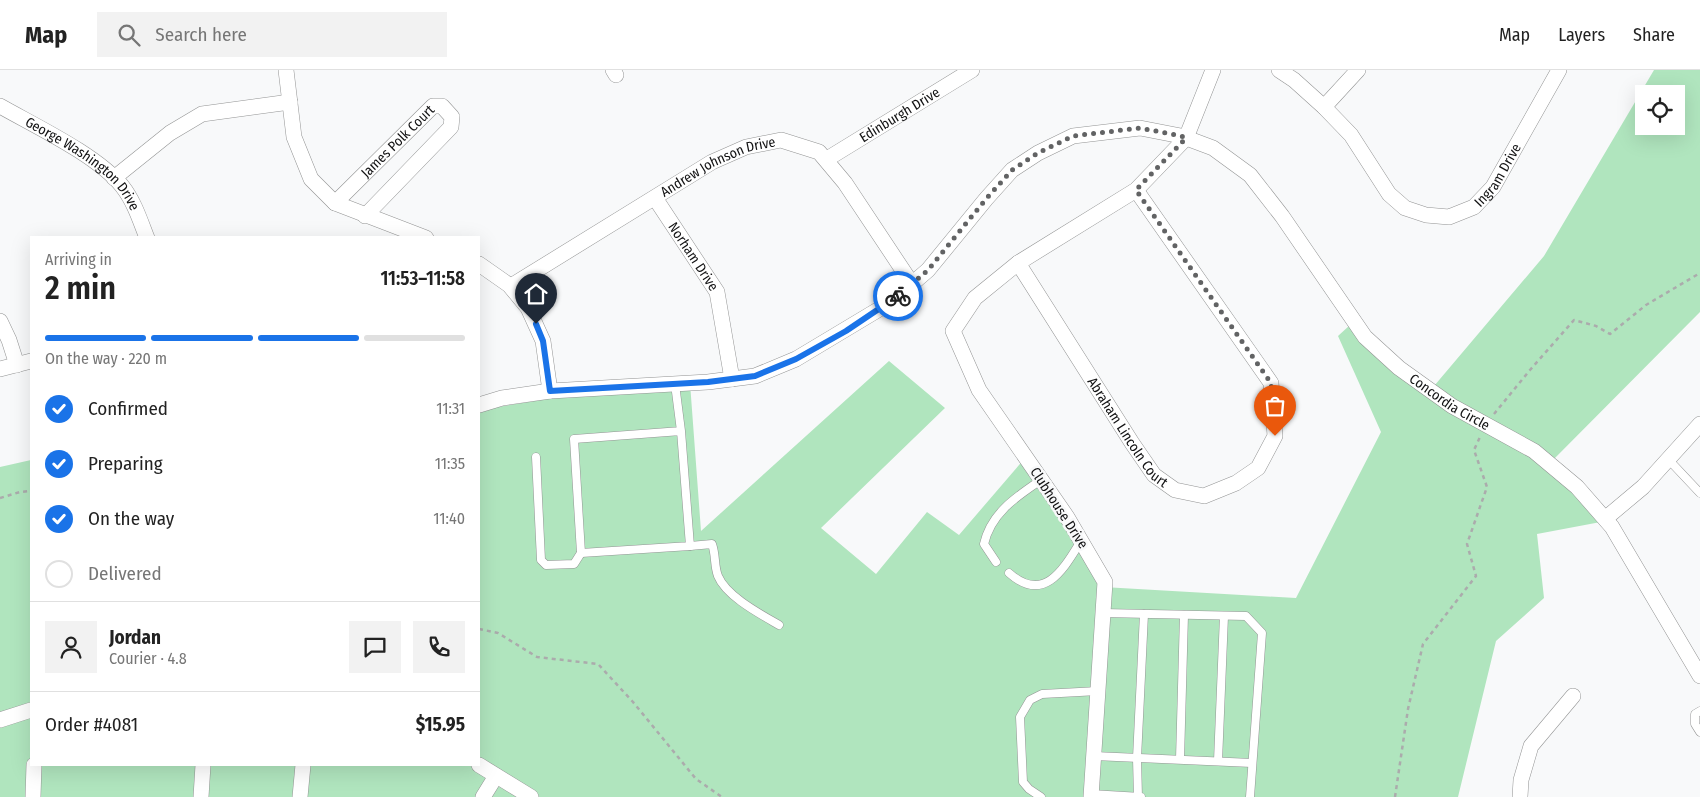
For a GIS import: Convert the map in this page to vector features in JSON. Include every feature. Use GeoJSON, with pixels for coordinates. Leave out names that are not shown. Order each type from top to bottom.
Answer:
{"type":"FeatureCollection","features":[{"type":"Feature","properties":{"kind":"street"},"geometry":{"type":"LineString","coordinates":[[286,70],[294,137],[311,179],[335,203],[420,236]]}},
{"type":"Feature","properties":{"kind":"street","name":"Edinburgh Drive"},"geometry":{"type":"LineString","coordinates":[[827,159],[972,70]]}},
{"type":"Feature","properties":{"kind":"street"},"geometry":{"type":"LineString","coordinates":[[1018,263],[1136,190],[1186,138],[1213,70]]}},
{"type":"Feature","properties":{"kind":"street","name":"Ingram Drive"},"geometry":{"type":"LineString","coordinates":[[1279,70],[1294,80],[1324,107],[1351,135],[1389,194],[1405,208],[1426,215],[1449,217],[1474,207],[1493,187],[1559,70]]}},
{"type":"Feature","properties":{"kind":"street"},"geometry":{"type":"LineString","coordinates":[[1324,107],[1358,70]]}},
{"type":"Feature","properties":{"kind":"street"},"geometry":{"type":"LineString","coordinates":[[114,178],[170,133],[202,114],[290,102]]}},
{"type":"Feature","properties":{"kind":"street","name":"George Washington Drive"},"geometry":{"type":"LineString","coordinates":[[0,106],[86,155],[114,178],[122,186],[133,204],[146,236]]}},
{"type":"Feature","properties":{"kind":"street","name":"James Polk Court"},"geometry":{"type":"LineString","coordinates":[[335,203],[433,106],[442,106],[452,117],[450,127],[365,216]]}},
{"type":"Feature","properties":{"kind":"street","name":"Concordia Circle"},"geometry":{"type":"LineString","coordinates":[[480,405],[502,398],[550,391],[708,382],[755,376],[796,359],[891,302],[928,270],[1012,170],[1038,153],[1073,136],[1140,128],[1186,138],[1213,148],[1250,175],[1282,216],[1365,337],[1399,368],[1452,406],[1534,451],[1577,487],[1606,518],[1695,658],[1700,676]]}},
{"type":"Feature","properties":{"kind":"street","name":"Andrew Johnson Drive"},"geometry":{"type":"LineString","coordinates":[[511,286],[712,162],[746,147],[781,140],[819,152],[827,159],[912,284]]}},
{"type":"Feature","properties":{"kind":"street","name":"Abraham Lincoln Court"},"geometry":{"type":"LineString","coordinates":[[1018,263],[1154,475],[1175,490],[1204,496],[1236,482],[1258,468],[1275,436],[1271,383],[1136,190]]}},
{"type":"Feature","properties":{"kind":"street","name":"Norham Drive"},"geometry":{"type":"LineString","coordinates":[[655,198],[717,292],[732,379]]}},
{"type":"Feature","properties":{"kind":"street","name":"Clubhouse Drive"},"geometry":{"type":"LineString","coordinates":[[1018,263],[975,298],[953,331],[979,390],[1041,480],[1105,582],[1091,795]]}},
{"type":"Feature","properties":{"kind":"street"},"geometry":{"type":"LineString","coordinates":[[480,265],[511,286],[528,308],[543,341],[550,391]]}},
{"type":"Feature","properties":{"kind":"street"},"geometry":{"type":"LineString","coordinates":[[0,321],[9,340],[24,363],[0,369]]}},
{"type":"Feature","properties":{"kind":"street"},"geometry":{"type":"LineString","coordinates":[[1606,518],[1643,487],[1700,424]]}},
{"type":"Feature","properties":{"kind":"street"},"geometry":{"type":"LineString","coordinates":[[1520,797],[1520,780],[1531,746],[1573,696]]}},
{"type":"Feature","properties":{"kind":"street"},"geometry":{"type":"LineString","coordinates":[[0,720],[30,710]]}},
{"type":"Feature","properties":{"kind":"street"},"geometry":{"type":"LineString","coordinates":[[33,797],[34,766]]}},
{"type":"Feature","properties":{"kind":"street"},"geometry":{"type":"LineString","coordinates":[[200,797],[203,766]]}},
{"type":"Feature","properties":{"kind":"street"},"geometry":{"type":"LineString","coordinates":[[300,797],[303,766]]}},
{"type":"Feature","properties":{"kind":"street"},"geometry":{"type":"LineString","coordinates":[[480,766],[531,797]]}},
{"type":"Feature","properties":{"kind":"street"},"geometry":{"type":"LineString","coordinates":[[484,797],[496,776]]}},
{"type":"Feature","properties":{"kind":"lane"},"geometry":{"type":"LineString","coordinates":[[675,384],[681,431],[690,546]]}},
{"type":"Feature","properties":{"kind":"lane"},"geometry":{"type":"LineString","coordinates":[[536,457],[541,560],[546,565],[574,564],[581,553],[574,439],[681,431]]}},
{"type":"Feature","properties":{"kind":"lane"},"geometry":{"type":"LineString","coordinates":[[1668,459],[1700,493]]}},
{"type":"Feature","properties":{"kind":"lane"},"geometry":{"type":"LineString","coordinates":[[996,562],[984,544],[987,530],[1008,504],[1041,480]]}},
{"type":"Feature","properties":{"kind":"lane"},"geometry":{"type":"LineString","coordinates":[[1009,573],[1028,586],[1046,584],[1062,570],[1081,541]]}},
{"type":"Feature","properties":{"kind":"lane"},"geometry":{"type":"LineString","coordinates":[[581,553],[712,544],[718,575],[726,588],[746,606],[779,625]]}},
{"type":"Feature","properties":{"kind":"lane"},"geometry":{"type":"LineString","coordinates":[[1103,613],[1246,616],[1262,633],[1250,797]]}},
{"type":"Feature","properties":{"kind":"lane"},"geometry":{"type":"LineString","coordinates":[[1091,795],[1139,797],[1137,758],[1144,614]]}},
{"type":"Feature","properties":{"kind":"lane"},"geometry":{"type":"LineString","coordinates":[[1180,759],[1184,615]]}},
{"type":"Feature","properties":{"kind":"lane"},"geometry":{"type":"LineString","coordinates":[[1218,761],[1224,616]]}},
{"type":"Feature","properties":{"kind":"lane"},"geometry":{"type":"LineString","coordinates":[[1041,797],[1029,789],[1023,782],[1020,717],[1030,700],[1042,694],[1098,691]]}},
{"type":"Feature","properties":{"kind":"lane"},"geometry":{"type":"LineString","coordinates":[[1700,711],[1696,714],[1695,724],[1700,732]]}},
{"type":"Feature","properties":{"kind":"lane"},"geometry":{"type":"LineString","coordinates":[[1094,756],[1252,763]]}},
{"type":"Feature","properties":{"kind":"path"},"geometry":{"type":"LineString","coordinates":[[1395,797],[1408,709],[1423,644],[1476,576],[1468,544],[1487,487],[1474,450],[1486,424],[1574,320],[1596,326],[1610,334],[1646,305],[1700,273]]}},
{"type":"Feature","properties":{"kind":"path"},"geometry":{"type":"LineString","coordinates":[[0,498],[20,492],[30,492]]}},
{"type":"Feature","properties":{"kind":"path"},"geometry":{"type":"LineString","coordinates":[[480,629],[498,633],[537,656],[598,664],[633,702],[696,780],[722,797]]}},
{"type":"Feature","properties":{"kind":"green space"},"geometry":{"type":"Polygon","coordinates":[[[1654,70],[1700,70],[1700,312],[1549,464],[1606,521],[1537,534],[1544,598],[1496,641],[1458,797],[0,797],[0,467],[30,460],[30,766],[480,766],[480,410],[637,384],[690,383],[701,531],[889,361],[945,408],[821,528],[876,574],[927,512],[959,535],[1025,458],[1103,587],[1296,598],[1381,432],[1338,336],[1350,325],[1429,392],[1544,256],[1635,102],[1635,135],[1685,135],[1685,85],[1645,85],[1654,70]]]}},
{"type":"Feature","properties":{"kind":"way so far"},"geometry":{"type":"LineString","coordinates":[[898,296],[928,270],[1012,170],[1038,153],[1073,136],[1140,128],[1181,136],[1186,138],[1136,190],[1271,383],[1275,436]]}},
{"type":"Feature","properties":{"kind":"route"},"geometry":{"type":"LineString","coordinates":[[536,324],[543,341],[550,391],[708,382],[755,376],[796,359],[846,331],[898,296]]}}]}
